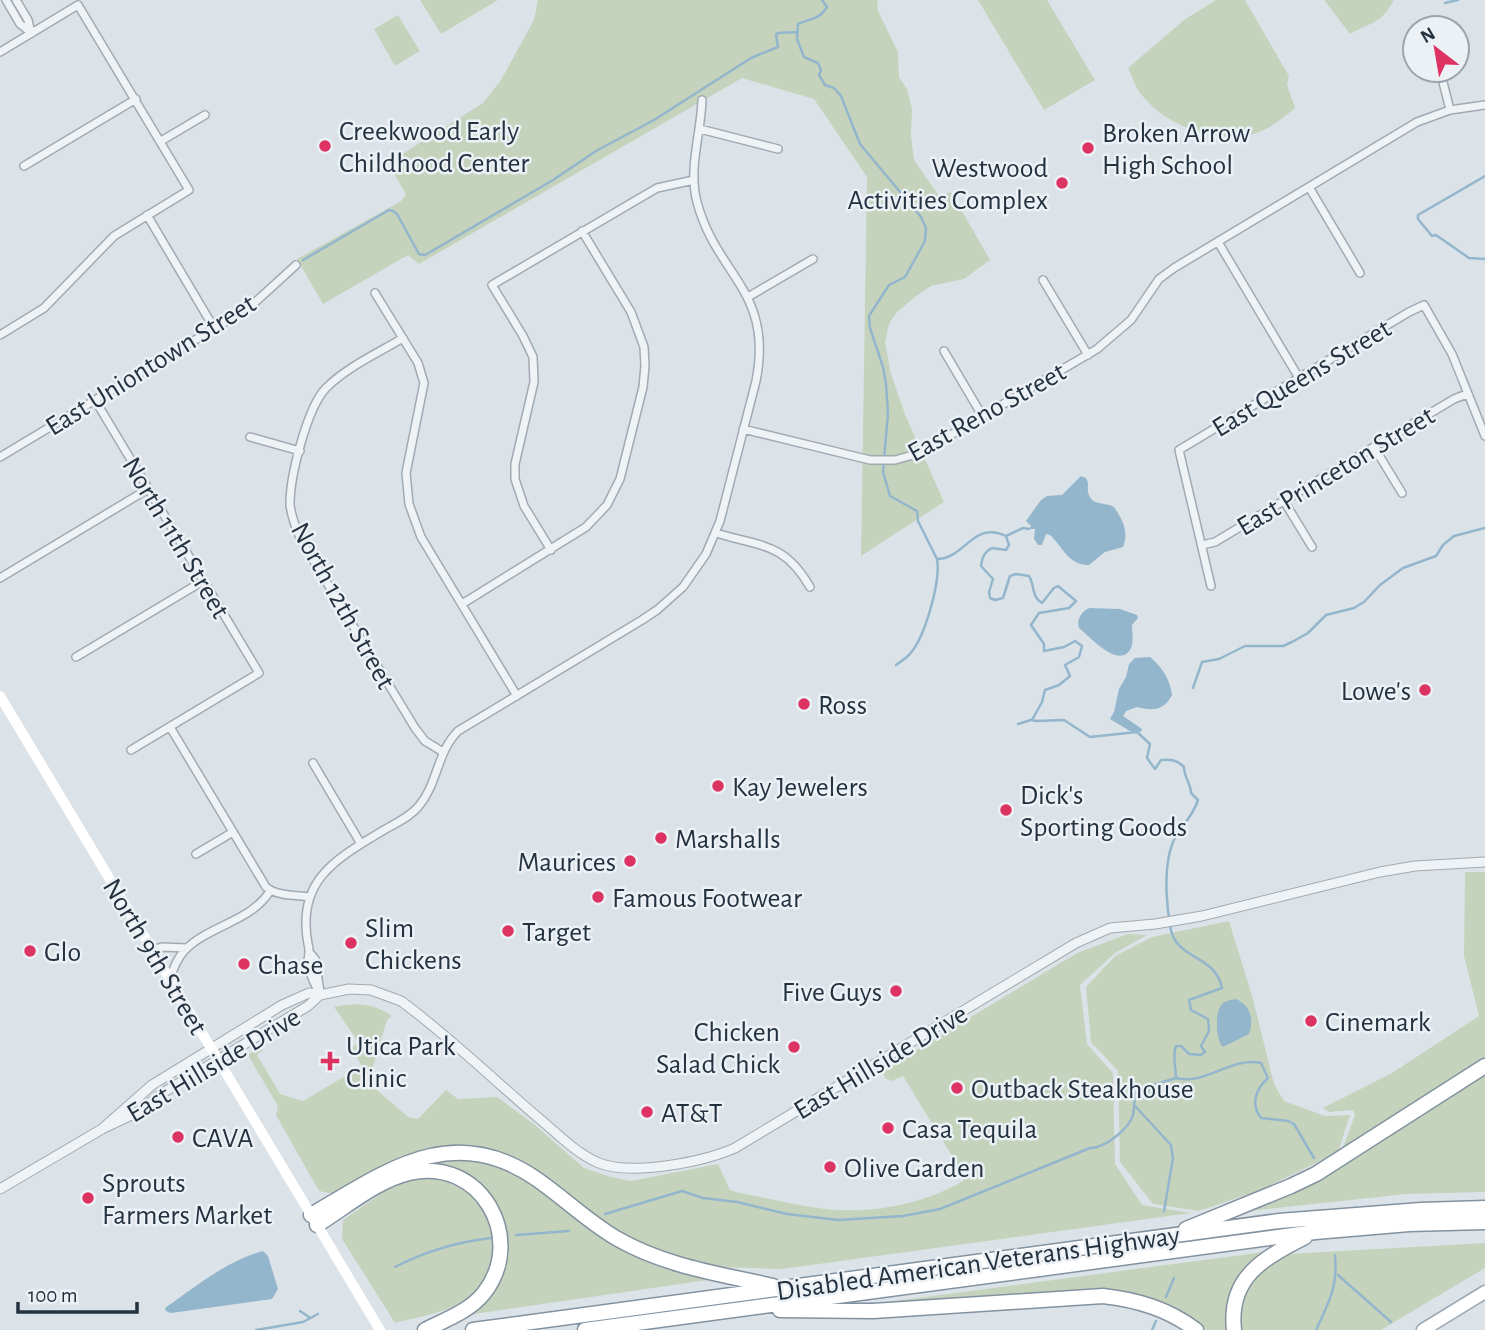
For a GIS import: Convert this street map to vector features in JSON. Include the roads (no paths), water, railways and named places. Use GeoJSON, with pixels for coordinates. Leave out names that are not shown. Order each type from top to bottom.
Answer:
{"type":"FeatureCollection","features":[{"type":"Feature","properties":{"kind":"highway"},"geometry":{"type":"LineString","coordinates":[[1167,1237],[1316,1174],[1485,1066]]}},
{"type":"Feature","properties":{"kind":"highway"},"geometry":{"type":"LineString","coordinates":[[314,1220],[381,1174],[408,1161],[436,1154],[474,1154],[501,1161],[523,1171],[585,1218],[629,1246],[699,1270],[785,1288]]}},
{"type":"Feature","properties":{"kind":"highway"},"geometry":{"type":"LineString","coordinates":[[314,1220],[411,1172],[445,1173],[477,1191],[493,1211],[499,1228],[501,1253],[497,1269],[477,1301],[425,1330]]}},
{"type":"Feature","properties":{"kind":"highway","name":"Disabled American Veterans Highway"},"geometry":{"type":"LineString","coordinates":[[473,1330],[1279,1221],[1350,1214],[1485,1208]]}},
{"type":"Feature","properties":{"kind":"highway","name":"Disabled American Veterans Highway"},"geometry":{"type":"LineString","coordinates":[[585,1330],[1315,1232],[1409,1224],[1485,1222]]}},
{"type":"Feature","properties":{"kind":"highway"},"geometry":{"type":"LineString","coordinates":[[1234,1330],[1235,1301],[1250,1273],[1273,1253],[1315,1232]]}},
{"type":"Feature","properties":{"kind":"highway"},"geometry":{"type":"LineString","coordinates":[[729,1310],[873,1311],[1103,1296],[1159,1308],[1196,1330]]}},
{"type":"Feature","properties":{"kind":"main road","name":"North 9th Street"},"geometry":{"type":"LineString","coordinates":[[0,696],[380,1330]]}},
{"type":"Feature","properties":{"kind":"main road"},"geometry":{"type":"LineString","coordinates":[[1423,1330],[1485,1293]]}},
{"type":"Feature","properties":{"kind":"street"},"geometry":{"type":"LineString","coordinates":[[6,0],[20,24],[32,33]]}},
{"type":"Feature","properties":{"kind":"street"},"geometry":{"type":"LineString","coordinates":[[16,0],[32,33]]}},
{"type":"Feature","properties":{"kind":"street"},"geometry":{"type":"LineString","coordinates":[[0,52],[78,5],[189,190],[114,236],[44,308],[0,335]]}},
{"type":"Feature","properties":{"kind":"street"},"geometry":{"type":"LineString","coordinates":[[1444,84],[1450,110]]}},
{"type":"Feature","properties":{"kind":"street"},"geometry":{"type":"LineString","coordinates":[[24,166],[136,99]]}},
{"type":"Feature","properties":{"kind":"street"},"geometry":{"type":"LineString","coordinates":[[320,995],[308,960],[310,953],[306,927],[310,897],[319,878],[361,844],[417,808],[433,784],[443,752],[458,731],[657,610],[683,587],[694,573],[716,533],[757,374],[760,350],[758,325],[748,297],[704,222],[694,180],[702,100]]}},
{"type":"Feature","properties":{"kind":"street","name":"East Reno Street"},"geometry":{"type":"LineString","coordinates":[[743,429],[877,461],[909,457],[928,449],[1088,355],[1131,320],[1159,279],[1218,242],[1417,122],[1450,110],[1485,105]]}},
{"type":"Feature","properties":{"kind":"street"},"geometry":{"type":"LineString","coordinates":[[161,141],[205,115]]}},
{"type":"Feature","properties":{"kind":"street"},"geometry":{"type":"LineString","coordinates":[[700,130],[778,149]]}},
{"type":"Feature","properties":{"kind":"street"},"geometry":{"type":"LineString","coordinates":[[551,550],[524,506],[515,479],[515,464],[534,383],[533,357],[492,285],[657,188],[694,180]]}},
{"type":"Feature","properties":{"kind":"street"},"geometry":{"type":"LineString","coordinates":[[1309,187],[1360,273]]}},
{"type":"Feature","properties":{"kind":"street"},"geometry":{"type":"LineString","coordinates":[[147,215],[214,328]]}},
{"type":"Feature","properties":{"kind":"street"},"geometry":{"type":"LineString","coordinates":[[462,604],[586,527],[607,505],[620,479],[643,387],[645,358],[635,321],[582,231]]}},
{"type":"Feature","properties":{"kind":"street"},"geometry":{"type":"LineString","coordinates":[[1218,242],[1299,378]]}},
{"type":"Feature","properties":{"kind":"street"},"geometry":{"type":"LineString","coordinates":[[748,297],[813,259]]}},
{"type":"Feature","properties":{"kind":"street","name":"East Uniontown Street"},"geometry":{"type":"LineString","coordinates":[[0,457],[250,307],[296,265]]}},
{"type":"Feature","properties":{"kind":"street"},"geometry":{"type":"LineString","coordinates":[[1043,280],[1088,355]]}},
{"type":"Feature","properties":{"kind":"street"},"geometry":{"type":"LineString","coordinates":[[375,293],[418,363],[424,383],[407,458],[409,504],[421,537],[517,696]]}},
{"type":"Feature","properties":{"kind":"street","name":"East Queens Street"},"geometry":{"type":"LineString","coordinates":[[1202,545],[1179,450],[1424,305],[1447,342],[1467,394]]}},
{"type":"Feature","properties":{"kind":"street","name":"North 12th Street"},"geometry":{"type":"LineString","coordinates":[[403,338],[328,386],[314,406],[300,451],[290,504],[292,519],[301,540],[415,728],[425,741],[443,752]]}},
{"type":"Feature","properties":{"kind":"street"},"geometry":{"type":"LineString","coordinates":[[944,351],[983,417]]}},
{"type":"Feature","properties":{"kind":"street"},"geometry":{"type":"LineString","coordinates":[[1467,394],[1485,436]]}},
{"type":"Feature","properties":{"kind":"street","name":"East Princeton Street"},"geometry":{"type":"LineString","coordinates":[[1202,545],[1215,542],[1454,399],[1467,394]]}},
{"type":"Feature","properties":{"kind":"street","name":"North 11th Street"},"geometry":{"type":"LineString","coordinates":[[95,400],[259,673],[170,727]]}},
{"type":"Feature","properties":{"kind":"street"},"geometry":{"type":"LineString","coordinates":[[250,437],[300,451]]}},
{"type":"Feature","properties":{"kind":"street"},"geometry":{"type":"LineString","coordinates":[[1374,447],[1402,492]]}},
{"type":"Feature","properties":{"kind":"street"},"geometry":{"type":"LineString","coordinates":[[0,579],[148,489]]}},
{"type":"Feature","properties":{"kind":"street"},"geometry":{"type":"LineString","coordinates":[[1284,501],[1312,547]]}},
{"type":"Feature","properties":{"kind":"street"},"geometry":{"type":"LineString","coordinates":[[716,533],[782,553],[800,569],[810,587]]}},
{"type":"Feature","properties":{"kind":"street"},"geometry":{"type":"LineString","coordinates":[[1202,545],[1211,586]]}},
{"type":"Feature","properties":{"kind":"street"},"geometry":{"type":"LineString","coordinates":[[76,657],[203,581]]}},
{"type":"Feature","properties":{"kind":"street"},"geometry":{"type":"LineString","coordinates":[[131,750],[170,727],[270,891],[310,897]]}},
{"type":"Feature","properties":{"kind":"street"},"geometry":{"type":"LineString","coordinates":[[313,763],[361,844]]}},
{"type":"Feature","properties":{"kind":"street"},"geometry":{"type":"LineString","coordinates":[[196,854],[233,832]]}},
{"type":"Feature","properties":{"kind":"street","name":"East Hillside Drive"},"geometry":{"type":"LineString","coordinates":[[102,1129],[152,1085],[282,1005],[309,993],[320,995],[349,989],[371,990],[401,1001],[586,1156],[614,1167],[643,1169],[735,1148],[1091,935],[1110,928],[1183,919],[1415,866],[1485,862]]}},
{"type":"Feature","properties":{"kind":"street"},"geometry":{"type":"LineString","coordinates":[[170,979],[186,948],[257,906],[270,891]]}},
{"type":"Feature","properties":{"kind":"street"},"geometry":{"type":"LineString","coordinates":[[152,950],[162,947],[186,948]]}},
{"type":"Feature","properties":{"kind":"street","name":"East Hillside Drive"},"geometry":{"type":"LineString","coordinates":[[0,1189],[102,1129],[140,1111],[160,1094],[307,1006],[320,995]]}},
{"type":"Feature","properties":{"kind":"water"},"geometry":{"type":"Polygon","coordinates":[[[1081,476],[1087,480],[1091,498],[1114,507],[1125,531],[1123,547],[1105,552],[1089,565],[1071,559],[1050,535],[1046,534],[1042,545],[1038,545],[1034,539],[1035,529],[1029,529],[1031,526],[1026,521],[1041,500],[1047,496],[1062,495],[1081,476]]]}},
{"type":"Feature","properties":{"kind":"water"},"geometry":{"type":"Polygon","coordinates":[[[1090,608],[1120,609],[1137,615],[1138,618],[1132,625],[1132,646],[1126,654],[1112,654],[1079,628],[1080,616],[1090,608]]]}},
{"type":"Feature","properties":{"kind":"water"},"geometry":{"type":"Polygon","coordinates":[[[1150,657],[1165,674],[1172,695],[1161,707],[1137,707],[1126,711],[1123,716],[1142,729],[1141,732],[1130,731],[1110,719],[1129,664],[1135,658],[1150,657]]]}},
{"type":"Feature","properties":{"kind":"water"},"geometry":{"type":"Polygon","coordinates":[[[1236,999],[1245,1005],[1250,1014],[1249,1034],[1223,1047],[1218,1034],[1218,1011],[1223,1003],[1236,999]]]}},
{"type":"Feature","properties":{"kind":"water"},"geometry":{"type":"Polygon","coordinates":[[[263,1251],[268,1256],[278,1289],[272,1299],[171,1313],[166,1311],[165,1308],[212,1275],[263,1251]]]}},
{"type":"Feature","properties":{"kind":"waterway"},"geometry":{"type":"LineString","coordinates":[[822,0],[827,7],[821,14],[798,24],[797,39],[804,57],[818,63],[821,70],[819,75],[825,85],[834,88],[841,96],[860,144],[921,217],[926,228],[925,241],[905,277],[889,285],[869,316],[886,384],[888,413],[883,472],[890,496],[917,511],[918,521],[937,559],[955,553],[985,533],[995,532],[1006,536],[1009,545],[1006,550],[992,548],[985,553],[982,560],[981,566],[993,579],[990,598],[1003,598],[1010,576],[1016,574],[1029,576],[1036,598],[1042,603],[1058,586],[1076,601],[1069,608],[1039,613],[1031,625],[1044,644],[1044,651],[1064,647],[1075,641],[1082,646],[1079,657],[1065,665],[1070,676],[1059,685],[1045,690],[1032,720],[1064,720],[1090,737],[1137,732],[1150,744],[1147,758],[1155,769],[1161,760],[1176,761],[1184,767],[1191,793],[1198,800],[1170,851],[1167,880],[1169,918]]}},
{"type":"Feature","properties":{"kind":"waterway"},"geometry":{"type":"LineString","coordinates":[[1445,3],[1458,0]]}},
{"type":"Feature","properties":{"kind":"waterway"},"geometry":{"type":"LineString","coordinates":[[303,260],[389,210],[397,214],[419,254],[425,255],[553,180],[596,151],[654,120],[751,58],[778,47],[778,33],[797,32]]}},
{"type":"Feature","properties":{"kind":"waterway"},"geometry":{"type":"LineString","coordinates":[[1485,176],[1418,215],[1418,219],[1432,236],[1436,235],[1469,258],[1485,259]]}},
{"type":"Feature","properties":{"kind":"waterway"},"geometry":{"type":"LineString","coordinates":[[1006,536],[1023,528],[1029,529]]}},
{"type":"Feature","properties":{"kind":"waterway"},"geometry":{"type":"LineString","coordinates":[[1193,688],[1202,662],[1219,659],[1245,646],[1283,646],[1292,642],[1308,633],[1326,615],[1354,608],[1364,602],[1380,585],[1403,568],[1436,556],[1443,545],[1454,536],[1485,528]]}},
{"type":"Feature","properties":{"kind":"waterway"},"geometry":{"type":"LineString","coordinates":[[896,665],[909,655],[921,636],[937,581],[937,559]]}},
{"type":"Feature","properties":{"kind":"waterway"},"geometry":{"type":"LineString","coordinates":[[1018,724],[1031,720]]}},
{"type":"Feature","properties":{"kind":"waterway"},"geometry":{"type":"LineString","coordinates":[[1170,925],[1173,937],[1179,945],[1211,968],[1222,988],[1189,1000],[1191,1010],[1208,1019],[1209,1031],[1201,1046],[1205,1052],[1201,1055],[1189,1054],[1181,1046],[1176,1046],[1176,1078],[1197,1078],[1240,1064],[1261,1063],[1268,1078],[1256,1097],[1258,1113],[1261,1118],[1294,1124],[1314,1158]]}},
{"type":"Feature","properties":{"kind":"waterway"},"geometry":{"type":"LineString","coordinates":[[605,1214],[682,1191],[703,1198],[737,1202],[787,1214],[838,1220],[903,1216],[940,1209],[1109,1141],[1122,1132],[1131,1120],[1136,1093],[1147,1092],[1153,1085],[1176,1078]]}},
{"type":"Feature","properties":{"kind":"waterway"},"geometry":{"type":"LineString","coordinates":[[1134,1105],[1171,1145],[1173,1158],[1164,1211]]}},
{"type":"Feature","properties":{"kind":"waterway"},"geometry":{"type":"LineString","coordinates":[[516,1235],[569,1231]]}},
{"type":"Feature","properties":{"kind":"waterway"},"geometry":{"type":"LineString","coordinates":[[395,1267],[442,1248],[491,1238]]}},
{"type":"Feature","properties":{"kind":"waterway"},"geometry":{"type":"LineString","coordinates":[[1316,1330],[1334,1285],[1335,1255]]}},
{"type":"Feature","properties":{"kind":"waterway"},"geometry":{"type":"LineString","coordinates":[[1338,1275],[1391,1322]]}},
{"type":"Feature","properties":{"kind":"waterway"},"geometry":{"type":"LineString","coordinates":[[1166,1297],[1174,1278]]}},
{"type":"Feature","properties":{"kind":"waterway"},"geometry":{"type":"LineString","coordinates":[[300,1311],[309,1317]]}},
{"type":"Feature","properties":{"kind":"waterway"},"geometry":{"type":"LineString","coordinates":[[256,1330],[303,1322],[318,1314]]}},
{"type":"Feature","properties":{"kind":"waterway"},"geometry":{"type":"LineString","coordinates":[[1152,1330],[1156,1321]]}},
{"type":"Feature","properties":{"kind":"place","name":"Creekwood Early Childhood Center"},"geometry":{"type":"Point","coordinates":[325,146]}},
{"type":"Feature","properties":{"kind":"place","name":"Broken Arrow High School"},"geometry":{"type":"Point","coordinates":[1088,148]}},
{"type":"Feature","properties":{"kind":"place","name":"Westwood Activities Complex"},"geometry":{"type":"Point","coordinates":[1062,183]}},
{"type":"Feature","properties":{"kind":"place","name":"Lowe's"},"geometry":{"type":"Point","coordinates":[1425,690]}},
{"type":"Feature","properties":{"kind":"place","name":"Ross"},"geometry":{"type":"Point","coordinates":[804,704]}},
{"type":"Feature","properties":{"kind":"place","name":"Kay Jewelers"},"geometry":{"type":"Point","coordinates":[718,786]}},
{"type":"Feature","properties":{"kind":"place","name":"Dick's Sporting Goods"},"geometry":{"type":"Point","coordinates":[1006,810]}},
{"type":"Feature","properties":{"kind":"place","name":"Marshalls"},"geometry":{"type":"Point","coordinates":[661,838]}},
{"type":"Feature","properties":{"kind":"place","name":"Maurices"},"geometry":{"type":"Point","coordinates":[630,861]}},
{"type":"Feature","properties":{"kind":"place","name":"Famous Footwear"},"geometry":{"type":"Point","coordinates":[598,897]}},
{"type":"Feature","properties":{"kind":"place","name":"Target"},"geometry":{"type":"Point","coordinates":[508,931]}},
{"type":"Feature","properties":{"kind":"place","name":"Slim Chickens"},"geometry":{"type":"Point","coordinates":[351,943]}},
{"type":"Feature","properties":{"kind":"place","name":"Glo"},"geometry":{"type":"Point","coordinates":[30,951]}},
{"type":"Feature","properties":{"kind":"place","name":"Chase"},"geometry":{"type":"Point","coordinates":[244,964]}},
{"type":"Feature","properties":{"kind":"place","name":"Five Guys"},"geometry":{"type":"Point","coordinates":[896,991]}},
{"type":"Feature","properties":{"kind":"place","name":"Cinemark"},"geometry":{"type":"Point","coordinates":[1311,1021]}},
{"type":"Feature","properties":{"kind":"place","name":"Chicken Salad Chick"},"geometry":{"type":"Point","coordinates":[794,1047]}},
{"type":"Feature","properties":{"kind":"place","name":"Utica Park Clinic"},"geometry":{"type":"Point","coordinates":[330,1061]}},
{"type":"Feature","properties":{"kind":"place","name":"Outback Steakhouse"},"geometry":{"type":"Point","coordinates":[957,1088]}},
{"type":"Feature","properties":{"kind":"place","name":"AT&T"},"geometry":{"type":"Point","coordinates":[647,1112]}},
{"type":"Feature","properties":{"kind":"place","name":"Casa Tequila"},"geometry":{"type":"Point","coordinates":[888,1128]}},
{"type":"Feature","properties":{"kind":"place","name":"CAVA"},"geometry":{"type":"Point","coordinates":[178,1137]}},
{"type":"Feature","properties":{"kind":"place","name":"Olive Garden"},"geometry":{"type":"Point","coordinates":[830,1167]}},
{"type":"Feature","properties":{"kind":"place","name":"Sprouts Farmers Market"},"geometry":{"type":"Point","coordinates":[88,1198]}}]}
